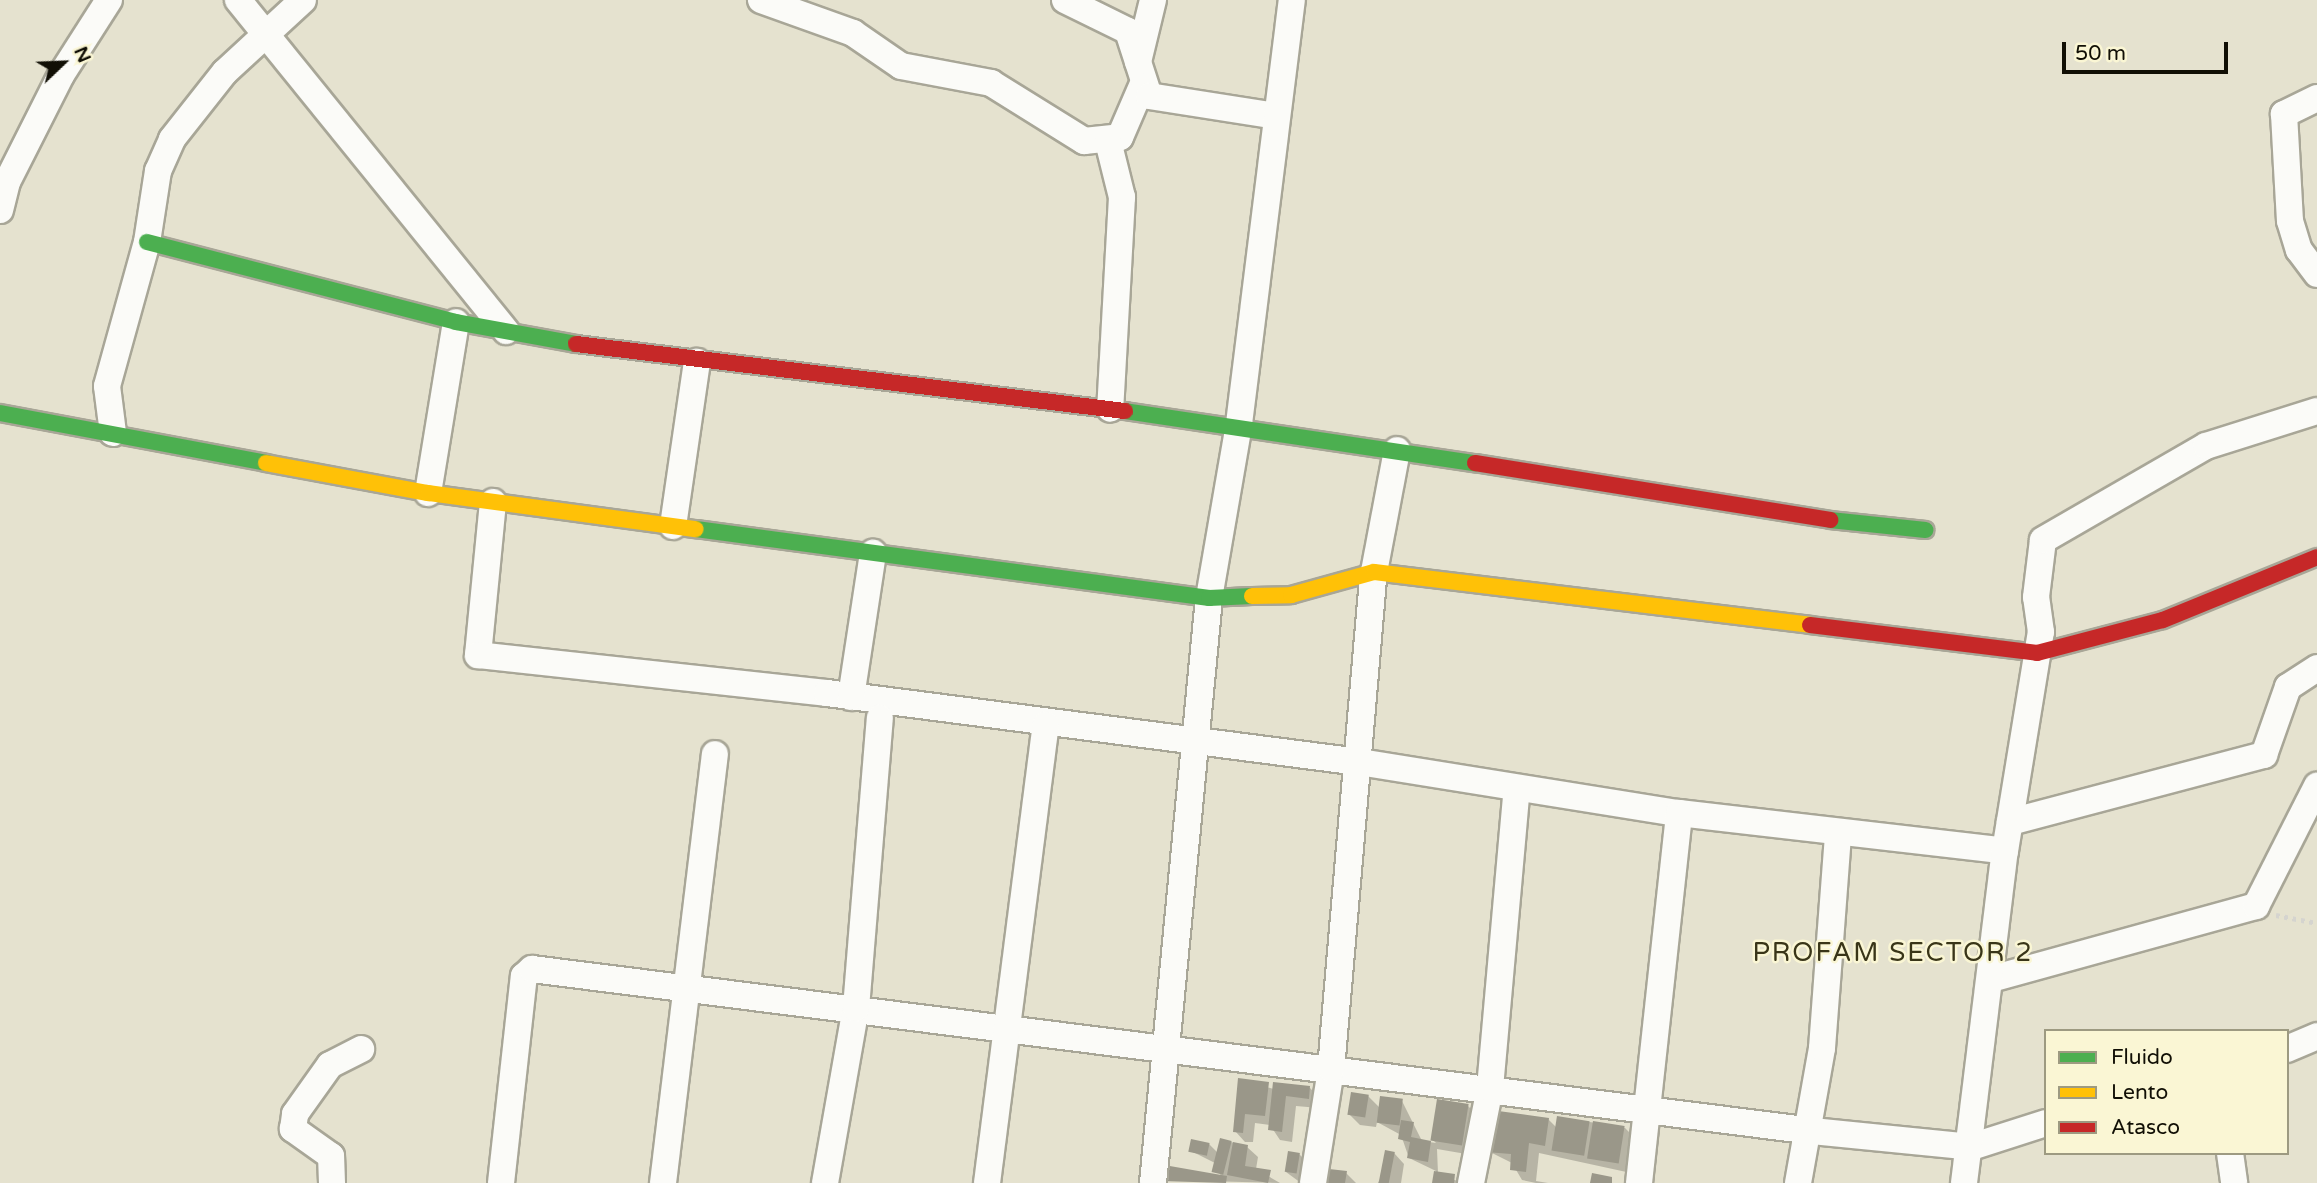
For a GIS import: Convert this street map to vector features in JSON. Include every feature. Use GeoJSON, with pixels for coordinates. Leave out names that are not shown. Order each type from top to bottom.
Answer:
{"type":"FeatureCollection","features":[{"type":"Feature","properties":{"kind":"main road"},"geometry":{"type":"LineString","coordinates":[[147,242],[456,322],[697,362],[1239,424],[1814,519],[1925,530]]}},
{"type":"Feature","properties":{"kind":"main road"},"geometry":{"type":"LineString","coordinates":[[0,413],[428,493],[1209,598],[1291,595],[1374,572],[2037,653],[2163,620],[2317,557]]}},
{"type":"Feature","properties":{"kind":"street"},"geometry":{"type":"LineString","coordinates":[[0,209],[7,182],[61,75],[109,0]]}},
{"type":"Feature","properties":{"kind":"street"},"geometry":{"type":"LineString","coordinates":[[238,0],[506,331]]}},
{"type":"Feature","properties":{"kind":"street"},"geometry":{"type":"LineString","coordinates":[[113,433],[107,386],[147,242],[158,171],[172,139],[225,72],[303,0]]}},
{"type":"Feature","properties":{"kind":"street"},"geometry":{"type":"LineString","coordinates":[[761,0],[853,33],[901,66],[991,83],[1058,129],[1084,141],[1108,141],[1120,137],[1140,74],[1153,0]]}},
{"type":"Feature","properties":{"kind":"street"},"geometry":{"type":"LineString","coordinates":[[1065,0],[1128,31],[1149,96],[1276,116]]}},
{"type":"Feature","properties":{"kind":"street"},"geometry":{"type":"LineString","coordinates":[[1153,1183],[1170,1046],[1209,598],[1239,424],[1292,0]]}},
{"type":"Feature","properties":{"kind":"street"},"geometry":{"type":"LineString","coordinates":[[2317,98],[2284,114],[2290,221],[2308,245],[2317,274]]}},
{"type":"Feature","properties":{"kind":"street"},"geometry":{"type":"LineString","coordinates":[[1108,141],[1122,197],[1110,409]]}},
{"type":"Feature","properties":{"kind":"street"},"geometry":{"type":"LineString","coordinates":[[428,493],[456,322]]}},
{"type":"Feature","properties":{"kind":"street"},"geometry":{"type":"LineString","coordinates":[[673,526],[697,362]]}},
{"type":"Feature","properties":{"kind":"street"},"geometry":{"type":"LineString","coordinates":[[1964,1183],[1971,1147],[2005,851],[2037,653],[2043,540],[2206,446],[2317,411]]}},
{"type":"Feature","properties":{"kind":"street"},"geometry":{"type":"LineString","coordinates":[[1313,1183],[1331,1069],[1374,572],[1397,450]]}},
{"type":"Feature","properties":{"kind":"street"},"geometry":{"type":"LineString","coordinates":[[493,502],[478,655],[851,697],[1198,745],[1359,762],[1679,813],[2005,851]]}},
{"type":"Feature","properties":{"kind":"street"},"geometry":{"type":"LineString","coordinates":[[851,697],[873,553]]}},
{"type":"Feature","properties":{"kind":"street"},"geometry":{"type":"LineString","coordinates":[[2010,822],[2264,755],[2288,687],[2317,668]]}},
{"type":"Feature","properties":{"kind":"street"},"geometry":{"type":"LineString","coordinates":[[825,1183],[856,1008],[880,718]]}},
{"type":"Feature","properties":{"kind":"street"},"geometry":{"type":"LineString","coordinates":[[987,1183],[1046,725]]}},
{"type":"Feature","properties":{"kind":"street"},"geometry":{"type":"LineString","coordinates":[[663,1183],[674,1128],[685,988],[715,754]]}},
{"type":"Feature","properties":{"kind":"street"},"geometry":{"type":"LineString","coordinates":[[1991,979],[2256,906],[2267,895],[2317,786]]}},
{"type":"Feature","properties":{"kind":"street"},"geometry":{"type":"LineString","coordinates":[[1471,1183],[1490,1088],[1517,788]]}},
{"type":"Feature","properties":{"kind":"street"},"geometry":{"type":"LineString","coordinates":[[1639,1183],[1650,1108],[1679,813]]}},
{"type":"Feature","properties":{"kind":"street"},"geometry":{"type":"LineString","coordinates":[[1798,1183],[1812,1131],[1838,833]]}},
{"type":"Feature","properties":{"kind":"street"},"geometry":{"type":"LineString","coordinates":[[501,1183],[524,976],[545,969],[1170,1046],[1812,1131],[1971,1147],[2044,1123]]}},
{"type":"Feature","properties":{"kind":"street"},"geometry":{"type":"LineString","coordinates":[[2289,1048],[2317,1036]]}},
{"type":"Feature","properties":{"kind":"street"},"geometry":{"type":"LineString","coordinates":[[332,1183],[331,1156],[293,1129],[295,1114],[330,1065],[361,1049]]}},
{"type":"Feature","properties":{"kind":"street"},"geometry":{"type":"LineString","coordinates":[[2230,1155],[2234,1183]]}},
{"type":"Feature","properties":{"kind":"path"},"geometry":{"type":"LineString","coordinates":[[2256,906],[2317,923]]}},
{"type":"Feature","properties":{"kind":"building"},"geometry":{"type":"Polygon","coordinates":[[[1238,1078],[1269,1082],[1265,1116],[1245,1114],[1243,1133],[1233,1132],[1238,1078]]]}},
{"type":"Feature","properties":{"kind":"building"},"geometry":{"type":"Polygon","coordinates":[[[1273,1082],[1310,1086],[1309,1099],[1286,1096],[1282,1132],[1268,1130],[1273,1082]]]}},
{"type":"Feature","properties":{"kind":"building"},"geometry":{"type":"Polygon","coordinates":[[[1351,1092],[1369,1095],[1365,1118],[1347,1115],[1351,1092]]]}},
{"type":"Feature","properties":{"kind":"building"},"geometry":{"type":"Polygon","coordinates":[[[1380,1096],[1403,1099],[1400,1126],[1377,1123],[1380,1096]]]}},
{"type":"Feature","properties":{"kind":"building"},"geometry":{"type":"Polygon","coordinates":[[[1437,1099],[1469,1104],[1462,1145],[1430,1140],[1437,1099]]]}},
{"type":"Feature","properties":{"kind":"building"},"geometry":{"type":"Polygon","coordinates":[[[1491,1110],[1549,1118],[1545,1146],[1529,1143],[1526,1172],[1510,1170],[1511,1154],[1486,1152],[1491,1110]]]}},
{"type":"Feature","properties":{"kind":"building"},"geometry":{"type":"Polygon","coordinates":[[[1557,1116],[1590,1121],[1584,1156],[1552,1151],[1557,1116]]]}},
{"type":"Feature","properties":{"kind":"building"},"geometry":{"type":"Polygon","coordinates":[[[1401,1120],[1414,1122],[1411,1137],[1431,1141],[1428,1162],[1407,1158],[1410,1142],[1398,1139],[1401,1120]]]}},
{"type":"Feature","properties":{"kind":"building"},"geometry":{"type":"Polygon","coordinates":[[[1593,1121],[1625,1126],[1619,1164],[1587,1159],[1593,1121]]]}},
{"type":"Feature","properties":{"kind":"building"},"geometry":{"type":"Polygon","coordinates":[[[1220,1138],[1232,1141],[1223,1175],[1212,1172],[1220,1138]]]}},
{"type":"Feature","properties":{"kind":"building"},"geometry":{"type":"Polygon","coordinates":[[[1191,1139],[1210,1143],[1207,1156],[1188,1152],[1191,1139]]]}},
{"type":"Feature","properties":{"kind":"building"},"geometry":{"type":"Polygon","coordinates":[[[1233,1142],[1248,1145],[1245,1166],[1271,1170],[1268,1183],[1227,1175],[1233,1142]]]}},
{"type":"Feature","properties":{"kind":"building"},"geometry":{"type":"Polygon","coordinates":[[[1385,1150],[1395,1152],[1389,1183],[1379,1183],[1385,1150]]]}},
{"type":"Feature","properties":{"kind":"building"},"geometry":{"type":"Polygon","coordinates":[[[1288,1151],[1300,1153],[1297,1174],[1285,1172],[1288,1151]]]}},
{"type":"Feature","properties":{"kind":"building"},"geometry":{"type":"Polygon","coordinates":[[[1164,1165],[1227,1176],[1226,1183],[1161,1181],[1164,1165]]]}},
{"type":"Feature","properties":{"kind":"building"},"geometry":{"type":"Polygon","coordinates":[[[1329,1169],[1347,1171],[1345,1183],[1327,1183],[1329,1169]]]}},
{"type":"Feature","properties":{"kind":"building"},"geometry":{"type":"Polygon","coordinates":[[[1434,1171],[1455,1174],[1454,1183],[1432,1183],[1434,1171]]]}},
{"type":"Feature","properties":{"kind":"building"},"geometry":{"type":"Polygon","coordinates":[[[1592,1173],[1612,1177],[1612,1183],[1590,1183],[1592,1173]]]}},
{"type":"Feature","properties":{"kind":"traffic: fast"},"geometry":{"type":"LineString","coordinates":[[147,242],[456,322],[576,344]]}},
{"type":"Feature","properties":{"kind":"traffic: fast"},"geometry":{"type":"LineString","coordinates":[[1125,411],[1475,463]]}},
{"type":"Feature","properties":{"kind":"traffic: fast"},"geometry":{"type":"LineString","coordinates":[[0,413],[266,463]]}},
{"type":"Feature","properties":{"kind":"traffic: fast"},"geometry":{"type":"LineString","coordinates":[[1830,520],[1925,530]]}},
{"type":"Feature","properties":{"kind":"traffic: fast"},"geometry":{"type":"LineString","coordinates":[[696,529],[1209,598],[1252,596]]}},
{"type":"Feature","properties":{"kind":"traffic: slow"},"geometry":{"type":"LineString","coordinates":[[266,463],[428,493],[696,529]]}},
{"type":"Feature","properties":{"kind":"traffic: slow"},"geometry":{"type":"LineString","coordinates":[[1252,596],[1291,595],[1374,572],[1810,625]]}},
{"type":"Feature","properties":{"kind":"traffic: jam"},"geometry":{"type":"LineString","coordinates":[[576,344],[1125,411]]}},
{"type":"Feature","properties":{"kind":"traffic: jam"},"geometry":{"type":"LineString","coordinates":[[1475,463],[1830,520]]}},
{"type":"Feature","properties":{"kind":"traffic: jam"},"geometry":{"type":"LineString","coordinates":[[1810,625],[2037,653],[2163,620],[2317,557]]}},
{"type":"Feature","properties":{"kind":"district","name":"PROFAM SECTOR 2"},"geometry":{"type":"Point","coordinates":[1893,953]}}]}
